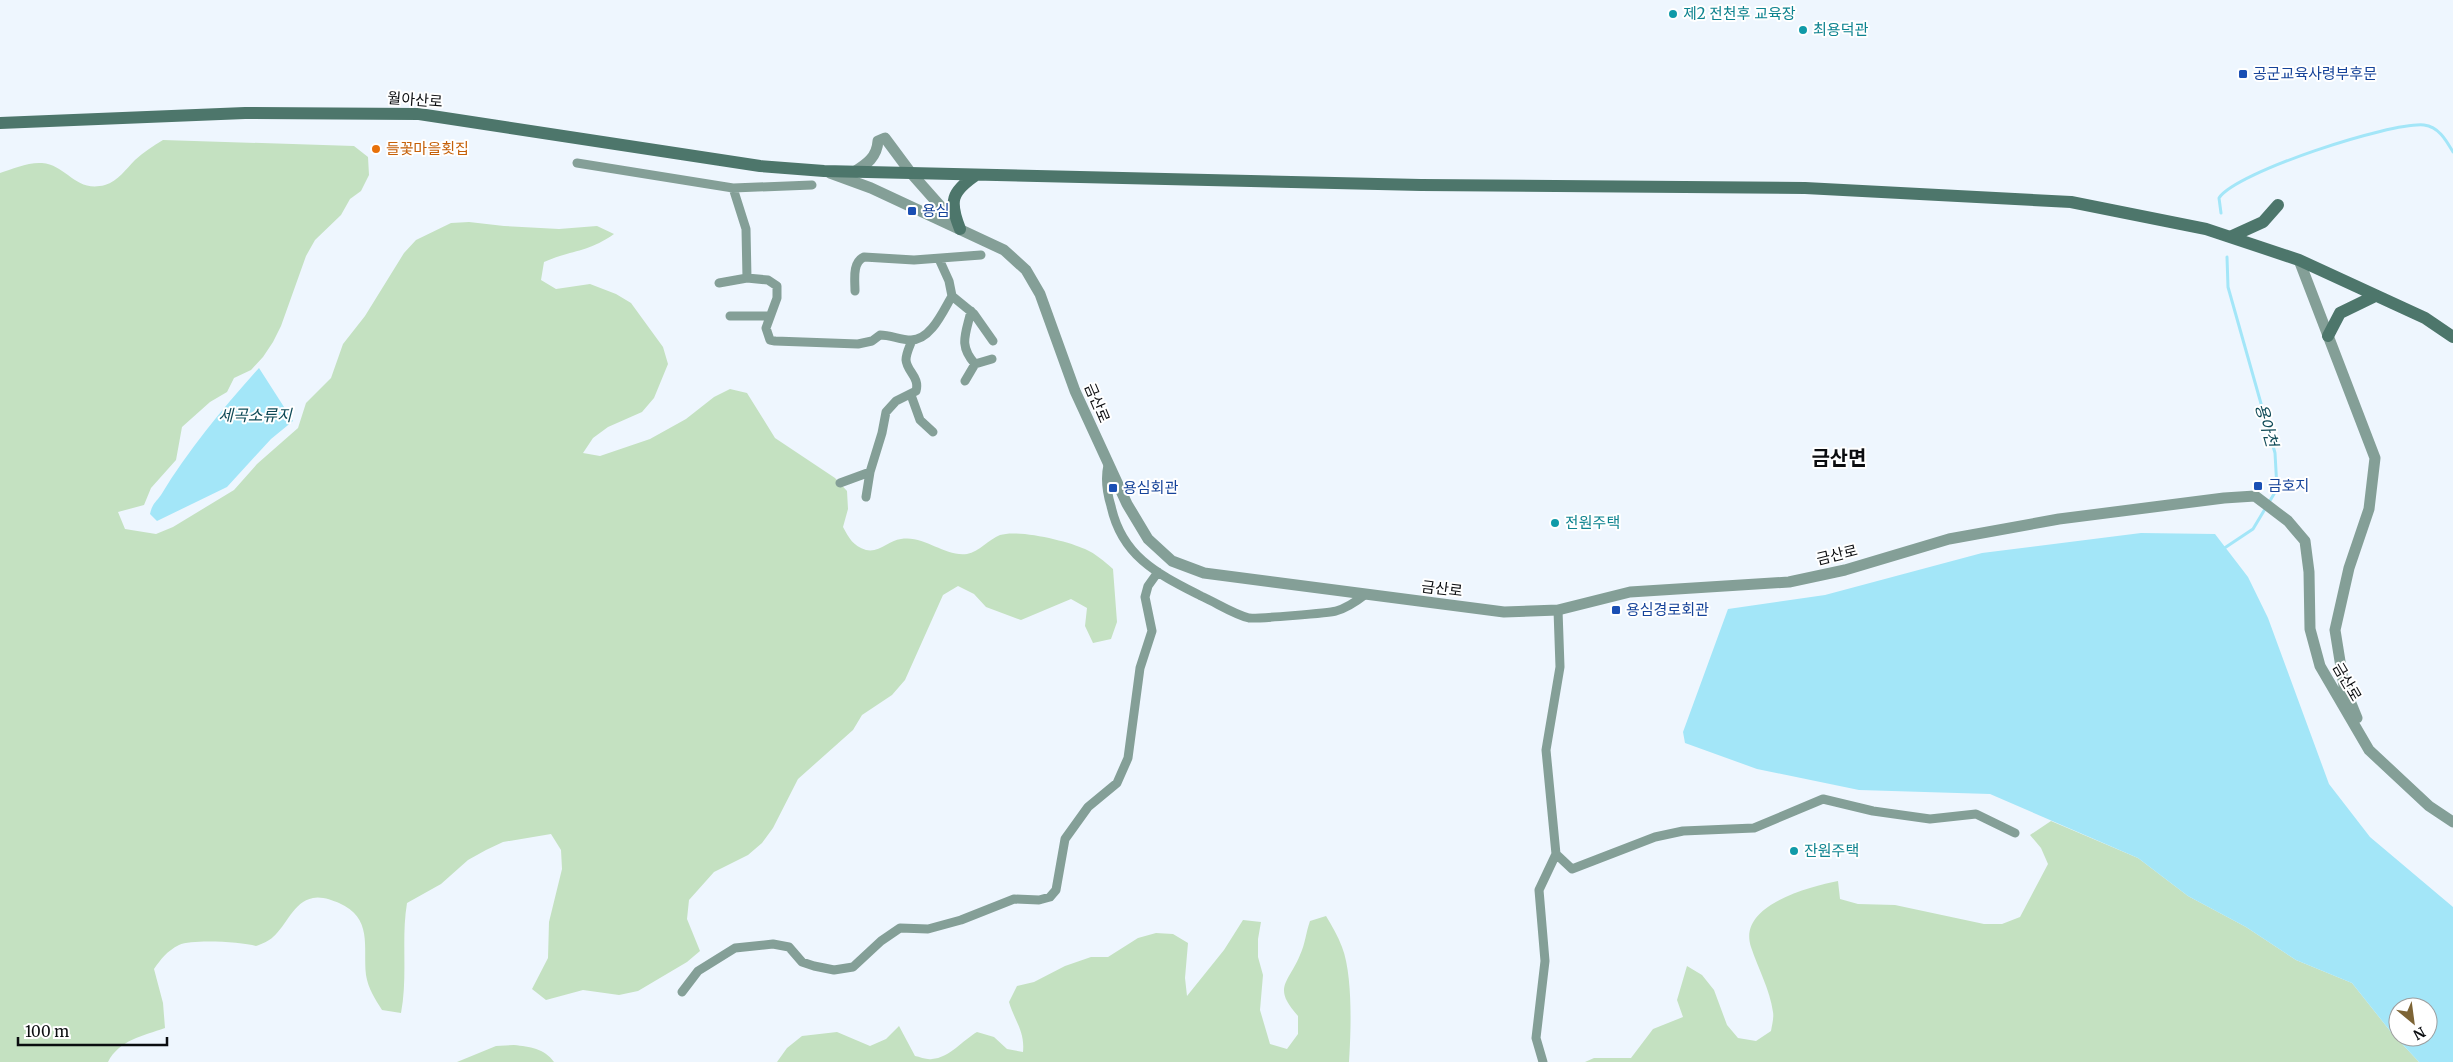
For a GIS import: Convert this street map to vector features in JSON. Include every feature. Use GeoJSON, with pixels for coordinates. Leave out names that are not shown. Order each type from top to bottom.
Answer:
{"type":"FeatureCollection","features":[{"type":"Feature","properties":{"kind":"main road","name":"월아산로"},"geometry":{"type":"LineString","coordinates":[[0,123],[140,119],[245,112],[419,114],[760,166],[824,171],[1421,185],[1805,188],[2071,202],[2206,229],[2299,260],[2425,318],[2453,337]]}},
{"type":"Feature","properties":{"kind":"main road"},"geometry":{"type":"LineString","coordinates":[[960,229],[953,208],[955,194],[964,183],[976,175]]}},
{"type":"Feature","properties":{"kind":"main road"},"geometry":{"type":"LineString","coordinates":[[2230,237],[2263,222],[2278,205]]}},
{"type":"Feature","properties":{"kind":"main road"},"geometry":{"type":"LineString","coordinates":[[2328,336],[2340,313],[2376,296]]}},
{"type":"Feature","properties":{"kind":"street"},"geometry":{"type":"LineString","coordinates":[[854,172],[866,165],[874,156],[878,141],[885,138],[911,173],[960,229]]}},
{"type":"Feature","properties":{"kind":"street"},"geometry":{"type":"LineString","coordinates":[[577,163],[733,188],[812,185]]}},
{"type":"Feature","properties":{"kind":"street","name":"금산로"},"geometry":{"type":"LineString","coordinates":[[824,171],[871,188],[1004,250],[1026,270],[1035,284],[1075,391],[1127,504],[1148,539],[1172,561],[1204,574],[1504,612],[1558,610],[1630,592],[1789,582],[1845,570],[1948,539],[2068,518],[2202,503],[2224,498],[2255,496],[2288,521],[2305,541],[2309,572],[2310,629],[2320,666],[2369,750],[2429,806],[2453,822]]}},
{"type":"Feature","properties":{"kind":"street"},"geometry":{"type":"LineString","coordinates":[[733,188],[746,229],[747,278]]}},
{"type":"Feature","properties":{"kind":"street"},"geometry":{"type":"LineString","coordinates":[[855,291],[857,263],[859,258],[864,256],[914,260],[981,255]]}},
{"type":"Feature","properties":{"kind":"street"},"geometry":{"type":"LineString","coordinates":[[939,259],[949,281],[952,296],[971,311],[993,341]]}},
{"type":"Feature","properties":{"kind":"street"},"geometry":{"type":"LineString","coordinates":[[2299,260],[2376,458],[2369,510],[2349,568],[2335,630],[2344,686],[2369,750]]}},
{"type":"Feature","properties":{"kind":"street"},"geometry":{"type":"LineString","coordinates":[[719,283],[747,278],[774,282],[777,286],[777,298],[767,323],[767,335],[770,340],[775,342],[858,344],[886,335],[912,340],[930,331],[952,296]]}},
{"type":"Feature","properties":{"kind":"street"},"geometry":{"type":"LineString","coordinates":[[971,311],[964,350],[975,364]]}},
{"type":"Feature","properties":{"kind":"street"},"geometry":{"type":"LineString","coordinates":[[730,316],[770,316]]}},
{"type":"Feature","properties":{"kind":"street"},"geometry":{"type":"LineString","coordinates":[[866,497],[870,472],[882,433],[886,412],[896,401],[910,395],[917,386],[914,375],[906,363],[906,357],[912,340]]}},
{"type":"Feature","properties":{"kind":"street"},"geometry":{"type":"LineString","coordinates":[[965,381],[975,364],[992,359]]}},
{"type":"Feature","properties":{"kind":"street"},"geometry":{"type":"LineString","coordinates":[[910,395],[920,420],[934,432]]}},
{"type":"Feature","properties":{"kind":"street"},"geometry":{"type":"LineString","coordinates":[[1108,465],[1106,473],[1108,494],[1115,526],[1124,542],[1138,557],[1158,572],[1232,611],[1251,619],[1335,612],[1366,594]]}},
{"type":"Feature","properties":{"kind":"street"},"geometry":{"type":"LineString","coordinates":[[840,483],[870,472]]}},
{"type":"Feature","properties":{"kind":"street"},"geometry":{"type":"LineString","coordinates":[[682,992],[698,971],[735,948],[773,944],[789,947],[802,962],[814,966],[834,970],[853,967],[881,941],[900,928],[928,929],[961,920],[1014,899],[1039,900],[1050,896],[1056,890],[1065,839],[1088,807],[1117,783],[1128,758],[1140,668],[1152,630],[1145,598],[1148,586],[1158,572]]}},
{"type":"Feature","properties":{"kind":"street"},"geometry":{"type":"LineString","coordinates":[[1543,1062],[1536,1038],[1545,961],[1539,890],[1556,854],[1546,750],[1560,666],[1558,610]]}},
{"type":"Feature","properties":{"kind":"street"},"geometry":{"type":"LineString","coordinates":[[1556,854],[1572,869],[1654,837],[1683,831],[1754,828],[1823,799],[1872,812],[1930,819],[1976,814],[2015,833]]}},
{"type":"Feature","properties":{"kind":"green space"},"geometry":{"type":"Polygon","coordinates":[[[163,140],[354,146],[368,157],[369,175],[361,191],[350,199],[341,215],[315,240],[306,256],[281,326],[263,357],[251,370],[234,378],[227,392],[210,402],[182,427],[176,460],[151,488],[144,505],[118,512],[125,529],[156,534],[173,527],[234,490],[257,464],[298,428],[306,403],[331,378],[343,344],[365,316],[404,253],[416,240],[451,223],[469,222],[559,229],[597,226],[614,234],[595,245],[544,262],[541,280],[556,289],[590,284],[616,294],[631,303],[663,347],[668,364],[654,398],[642,412],[608,427],[593,438],[583,453],[600,456],[650,439],[686,419],[714,397],[730,389],[747,393],[775,438],[835,478],[847,491],[848,509],[843,527],[855,544],[866,550],[876,550],[897,540],[910,539],[918,540],[950,552],[967,554],[976,551],[1000,535],[1018,534],[1055,539],[1077,546],[1096,555],[1113,569],[1117,622],[1111,639],[1093,643],[1085,626],[1087,608],[1071,599],[1021,620],[986,607],[974,594],[958,586],[943,595],[905,680],[892,695],[862,715],[853,730],[798,779],[773,828],[762,843],[748,855],[714,872],[689,900],[687,919],[700,951],[687,962],[638,991],[619,995],[583,990],[546,1000],[532,989],[548,958],[549,922],[562,869],[561,850],[551,834],[503,842],[486,850],[468,860],[441,884],[407,903],[401,1013],[382,1010],[374,998],[366,975],[364,934],[357,916],[350,909],[339,903],[313,898],[300,904],[273,937],[256,946],[240,943],[195,942],[179,945],[171,950],[154,969],[163,1003],[165,1028],[140,1036],[125,1044],[118,1049],[108,1062],[0,1062],[0,173],[26,165],[42,163],[58,168],[78,182],[86,185],[105,185],[118,178],[138,157],[163,140]]]}},
{"type":"Feature","properties":{"kind":"green space"},"geometry":{"type":"Polygon","coordinates":[[[2051,821],[2138,858],[2188,896],[2246,927],[2296,960],[2352,983],[2388,1028],[2388,1047],[2405,1047],[2419,1062],[1585,1062],[1594,1058],[1631,1058],[1653,1029],[1683,1017],[1677,1000],[1687,966],[1702,975],[1714,990],[1727,1025],[1738,1038],[1756,1041],[1771,1031],[1773,1012],[1767,987],[1751,947],[1750,932],[1755,920],[1765,909],[1778,900],[1794,893],[1838,881],[1840,899],[1858,904],[1895,905],[1984,924],[2002,924],[2020,917],[2048,864],[2041,848],[2030,835],[2051,821]]]}},
{"type":"Feature","properties":{"kind":"green space"},"geometry":{"type":"Polygon","coordinates":[[[1326,916],[1337,935],[1346,959],[1350,988],[1351,1020],[1349,1062],[777,1062],[787,1048],[802,1036],[837,1032],[870,1046],[886,1039],[899,1026],[915,1056],[926,1059],[938,1058],[944,1055],[977,1032],[994,1037],[1007,1049],[1023,1052],[1021,1032],[1009,1002],[1017,986],[1034,982],[1065,966],[1091,957],[1108,957],[1138,938],[1156,933],[1173,934],[1188,943],[1185,978],[1187,996],[1224,950],[1243,920],[1261,922],[1258,939],[1258,957],[1263,975],[1260,1010],[1270,1044],[1287,1049],[1298,1034],[1298,1016],[1290,1006],[1284,992],[1287,979],[1302,951],[1310,921],[1326,916]]]}},
{"type":"Feature","properties":{"kind":"green space"},"geometry":{"type":"Polygon","coordinates":[[[514,1045],[541,1051],[554,1062],[457,1062],[496,1046],[514,1045]]]}},
{"type":"Feature","properties":{"kind":"water","name":"세곡소류지"},"geometry":{"type":"Polygon","coordinates":[[[259,368],[293,421],[271,439],[227,487],[157,521],[150,514],[154,503],[207,429],[259,368]]]}},
{"type":"Feature","properties":{"kind":"water"},"geometry":{"type":"Polygon","coordinates":[[[2141,533],[2215,534],[2248,577],[2268,618],[2329,784],[2370,837],[2453,907],[2453,1062],[2419,1062],[2405,1047],[2438,1047],[2438,997],[2388,997],[2388,1028],[2352,983],[2296,960],[2246,927],[2188,896],[2138,858],[1990,794],[1859,790],[1757,769],[1685,743],[1683,732],[1728,609],[1825,595],[1982,553],[2141,533]]]}},
{"type":"Feature","properties":{"kind":"waterway","name":"용아천"},"geometry":{"type":"LineString","coordinates":[[2221,213],[2219,198],[2231,187],[2253,175],[2315,151],[2380,131],[2406,126],[2429,126],[2442,135],[2453,152]]}},
{"type":"Feature","properties":{"kind":"waterway","name":"용아천"},"geometry":{"type":"LineString","coordinates":[[2223,549],[2253,529],[2277,489],[2275,453],[2228,287],[2227,257]]}},
{"type":"Feature","properties":{"kind":"place","name":"제2 전천후 교육장"},"geometry":{"type":"Point","coordinates":[1673,14]}},
{"type":"Feature","properties":{"kind":"place","name":"최용덕관"},"geometry":{"type":"Point","coordinates":[1803,30]}},
{"type":"Feature","properties":{"kind":"place","name":"공군교육사령부후문"},"geometry":{"type":"Point","coordinates":[2243,74]}},
{"type":"Feature","properties":{"kind":"place","name":"들꽃마을횟집"},"geometry":{"type":"Point","coordinates":[376,149]}},
{"type":"Feature","properties":{"kind":"place","name":"용심"},"geometry":{"type":"Point","coordinates":[912,211]}},
{"type":"Feature","properties":{"kind":"place","name":"금호지"},"geometry":{"type":"Point","coordinates":[2258,486]}},
{"type":"Feature","properties":{"kind":"place","name":"용심회관"},"geometry":{"type":"Point","coordinates":[1113,488]}},
{"type":"Feature","properties":{"kind":"place","name":"전원주택"},"geometry":{"type":"Point","coordinates":[1555,523]}},
{"type":"Feature","properties":{"kind":"place","name":"용심경로회관"},"geometry":{"type":"Point","coordinates":[1616,610]}},
{"type":"Feature","properties":{"kind":"place","name":"잔원주택"},"geometry":{"type":"Point","coordinates":[1794,851]}},
{"type":"Feature","properties":{"kind":"district","name":"금산면"},"geometry":{"type":"Point","coordinates":[1839,458]}}]}
